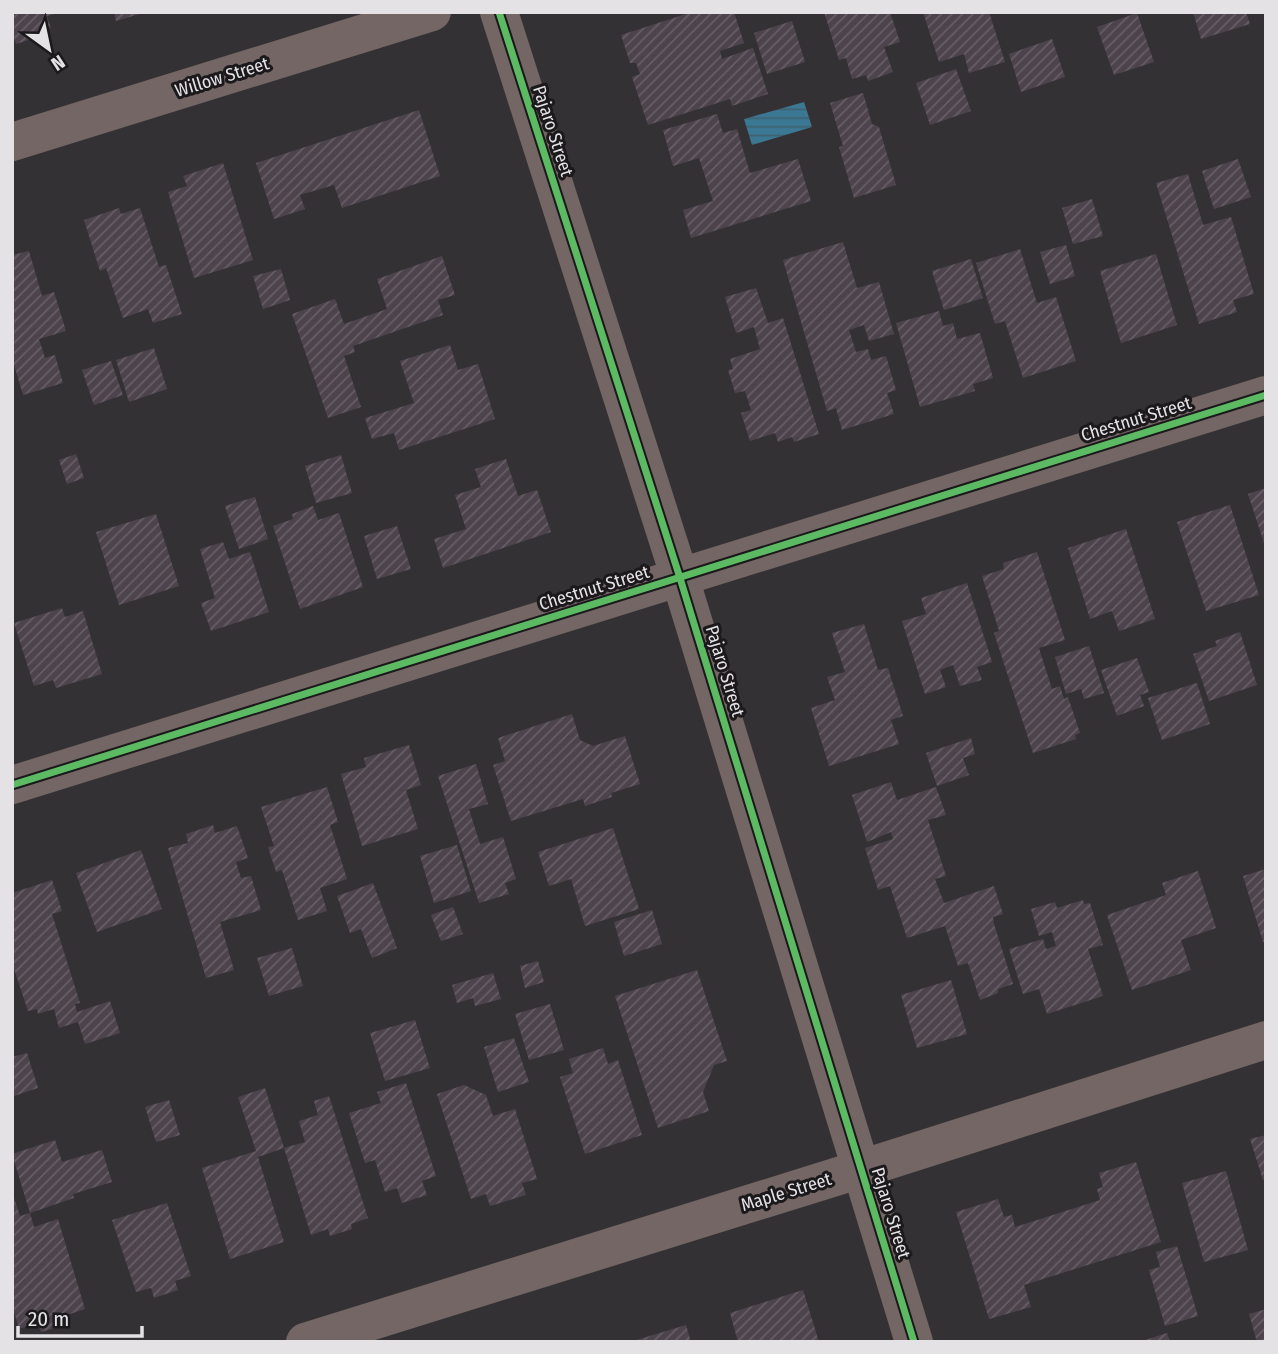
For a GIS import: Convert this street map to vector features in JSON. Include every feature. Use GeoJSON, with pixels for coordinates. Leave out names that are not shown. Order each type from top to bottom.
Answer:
{"type":"FeatureCollection","features":[{"type":"Feature","properties":{"kind":"street","name":"Willow Street"},"geometry":{"type":"LineString","coordinates":[[12,142],[432,12]]}},
{"type":"Feature","properties":{"kind":"street","name":"Pajaro Street"},"geometry":{"type":"LineString","coordinates":[[499,12],[680,578],[914,1342]]}},
{"type":"Feature","properties":{"kind":"street","name":"Chestnut Street"},"geometry":{"type":"LineString","coordinates":[[12,785],[1266,395]]}},
{"type":"Feature","properties":{"kind":"street","name":"Maple Street"},"geometry":{"type":"LineString","coordinates":[[304,1342],[1266,1040]]}},
{"type":"Feature","properties":{"kind":"water"},"geometry":{"type":"Polygon","coordinates":[[[804,102],[812,127],[752,145],[744,119],[804,102]]]}},
{"type":"Feature","properties":{"kind":"building"},"geometry":{"type":"Polygon","coordinates":[[[12,12],[58,13],[47,16],[51,28],[40,31],[41,36],[16,44],[12,30],[12,12]]]}},
{"type":"Feature","properties":{"kind":"building"},"geometry":{"type":"Polygon","coordinates":[[[114,12],[143,12],[143,13],[116,21],[114,12]]]}},
{"type":"Feature","properties":{"kind":"building"},"geometry":{"type":"Polygon","coordinates":[[[692,12],[734,12],[744,43],[720,51],[722,59],[753,48],[768,94],[732,106],[730,99],[648,125],[632,77],[640,74],[636,63],[630,63],[621,35],[692,12]]]}},
{"type":"Feature","properties":{"kind":"building"},"geometry":{"type":"Polygon","coordinates":[[[824,12],[890,12],[900,42],[884,47],[893,72],[868,81],[866,75],[852,79],[846,58],[839,60],[824,12]]]}},
{"type":"Feature","properties":{"kind":"building"},"geometry":{"type":"Polygon","coordinates":[[[923,12],[989,12],[1005,62],[969,73],[964,54],[939,62],[923,12]]]}},
{"type":"Feature","properties":{"kind":"building"},"geometry":{"type":"Polygon","coordinates":[[[1193,12],[1246,12],[1250,24],[1201,39],[1193,12]]]}},
{"type":"Feature","properties":{"kind":"building"},"geometry":{"type":"Polygon","coordinates":[[[1137,13],[1154,62],[1114,75],[1097,27],[1137,13]]]}},
{"type":"Feature","properties":{"kind":"building"},"geometry":{"type":"Polygon","coordinates":[[[792,21],[805,62],[767,74],[754,33],[792,21]]]}},
{"type":"Feature","properties":{"kind":"building"},"geometry":{"type":"Polygon","coordinates":[[[1052,39],[1065,77],[1021,92],[1009,54],[1052,39]]]}},
{"type":"Feature","properties":{"kind":"building"},"geometry":{"type":"Polygon","coordinates":[[[956,69],[971,111],[930,125],[916,83],[956,69]]]}},
{"type":"Feature","properties":{"kind":"building"},"geometry":{"type":"Polygon","coordinates":[[[863,93],[872,124],[879,127],[896,185],[854,198],[830,103],[863,93]]]}},
{"type":"Feature","properties":{"kind":"building"},"geometry":{"type":"Polygon","coordinates":[[[419,110],[440,176],[342,208],[334,185],[300,195],[305,209],[274,219],[256,163],[419,110]]]}},
{"type":"Feature","properties":{"kind":"building"},"geometry":{"type":"Polygon","coordinates":[[[717,114],[723,133],[737,129],[750,173],[798,159],[811,201],[691,238],[683,210],[713,201],[699,158],[673,166],[663,130],[717,114]]]}},
{"type":"Feature","properties":{"kind":"building"},"geometry":{"type":"Polygon","coordinates":[[[1238,159],[1251,197],[1214,209],[1202,171],[1238,159]]]}},
{"type":"Feature","properties":{"kind":"building"},"geometry":{"type":"Polygon","coordinates":[[[223,163],[253,260],[194,278],[168,192],[187,186],[183,176],[223,163]]]}},
{"type":"Feature","properties":{"kind":"building"},"geometry":{"type":"Polygon","coordinates":[[[1188,174],[1203,225],[1231,217],[1254,294],[1233,300],[1237,312],[1199,324],[1156,183],[1188,174]]]}},
{"type":"Feature","properties":{"kind":"building"},"geometry":{"type":"Polygon","coordinates":[[[1092,199],[1103,236],[1073,244],[1062,208],[1092,199]]]}},
{"type":"Feature","properties":{"kind":"building"},"geometry":{"type":"Polygon","coordinates":[[[119,208],[121,214],[140,208],[159,267],[166,265],[182,314],[153,323],[148,309],[123,318],[106,268],[100,271],[84,220],[119,208]]]}},
{"type":"Feature","properties":{"kind":"building"},"geometry":{"type":"Polygon","coordinates":[[[843,242],[857,288],[879,282],[894,334],[869,341],[864,325],[849,330],[856,352],[868,349],[871,360],[886,356],[896,390],[887,393],[894,414],[842,430],[836,408],[827,411],[783,260],[843,242]]]}},
{"type":"Feature","properties":{"kind":"building"},"geometry":{"type":"Polygon","coordinates":[[[1066,245],[1075,276],[1050,284],[1040,252],[1066,245]]]}},
{"type":"Feature","properties":{"kind":"building"},"geometry":{"type":"Polygon","coordinates":[[[1020,249],[1037,303],[1056,297],[1076,361],[1023,378],[1005,321],[995,324],[976,263],[1020,249]]]}},
{"type":"Feature","properties":{"kind":"building"},"geometry":{"type":"Polygon","coordinates":[[[29,251],[42,296],[54,292],[66,331],[39,339],[45,358],[55,355],[63,383],[23,395],[12,358],[12,255],[29,251]]]}},
{"type":"Feature","properties":{"kind":"building"},"geometry":{"type":"Polygon","coordinates":[[[1156,254],[1177,325],[1121,343],[1100,271],[1156,254]]]}},
{"type":"Feature","properties":{"kind":"building"},"geometry":{"type":"Polygon","coordinates":[[[442,256],[455,295],[438,300],[443,315],[353,346],[355,352],[344,356],[361,407],[328,418],[292,314],[335,299],[344,324],[387,309],[377,279],[442,256]]]}},
{"type":"Feature","properties":{"kind":"building"},"geometry":{"type":"Polygon","coordinates":[[[971,259],[983,298],[944,310],[932,271],[971,259]]]}},
{"type":"Feature","properties":{"kind":"building"},"geometry":{"type":"Polygon","coordinates":[[[281,269],[290,300],[263,309],[253,276],[281,269]]]}},
{"type":"Feature","properties":{"kind":"building"},"geometry":{"type":"Polygon","coordinates":[[[756,288],[768,323],[783,318],[819,434],[794,442],[792,437],[778,442],[775,433],[750,441],[741,413],[751,410],[745,391],[735,393],[728,370],[733,369],[730,359],[760,349],[754,327],[736,333],[725,297],[756,288]]]}},
{"type":"Feature","properties":{"kind":"building"},"geometry":{"type":"Polygon","coordinates":[[[939,311],[943,326],[953,323],[957,339],[980,333],[993,378],[973,384],[975,391],[920,407],[896,323],[939,311]]]}},
{"type":"Feature","properties":{"kind":"building"},"geometry":{"type":"Polygon","coordinates":[[[450,345],[458,370],[478,364],[495,419],[399,450],[394,433],[372,439],[365,418],[414,403],[400,361],[450,345]]]}},
{"type":"Feature","properties":{"kind":"building"},"geometry":{"type":"Polygon","coordinates":[[[154,348],[167,389],[129,402],[116,360],[154,348]]]}},
{"type":"Feature","properties":{"kind":"building"},"geometry":{"type":"Polygon","coordinates":[[[111,361],[123,395],[94,405],[82,370],[111,361]]]}},
{"type":"Feature","properties":{"kind":"building"},"geometry":{"type":"Polygon","coordinates":[[[76,454],[84,478],[67,484],[59,460],[76,454]]]}},
{"type":"Feature","properties":{"kind":"building"},"geometry":{"type":"Polygon","coordinates":[[[341,455],[352,493],[316,503],[305,466],[341,455]]]}},
{"type":"Feature","properties":{"kind":"building"},"geometry":{"type":"Polygon","coordinates":[[[506,459],[518,496],[537,490],[551,532],[443,568],[434,539],[466,529],[455,495],[481,487],[475,469],[506,459]]]}},
{"type":"Feature","properties":{"kind":"building"},"geometry":{"type":"Polygon","coordinates":[[[1266,488],[1266,546],[1265,546],[1248,494],[1266,488]]]}},
{"type":"Feature","properties":{"kind":"building"},"geometry":{"type":"Polygon","coordinates":[[[255,497],[268,539],[239,549],[225,506],[255,497]]]}},
{"type":"Feature","properties":{"kind":"building"},"geometry":{"type":"Polygon","coordinates":[[[1230,505],[1259,595],[1206,611],[1177,522],[1230,505]]]}},
{"type":"Feature","properties":{"kind":"building"},"geometry":{"type":"Polygon","coordinates":[[[313,506],[318,520],[339,513],[363,587],[300,609],[273,526],[293,519],[292,514],[313,506]]]}},
{"type":"Feature","properties":{"kind":"building"},"geometry":{"type":"Polygon","coordinates":[[[156,514],[179,586],[119,605],[96,532],[156,514]]]}},
{"type":"Feature","properties":{"kind":"building"},"geometry":{"type":"Polygon","coordinates":[[[397,526],[411,569],[377,579],[364,536],[397,526]]]}},
{"type":"Feature","properties":{"kind":"building"},"geometry":{"type":"Polygon","coordinates":[[[1126,529],[1155,619],[1119,631],[1112,611],[1090,619],[1068,548],[1126,529]]]}},
{"type":"Feature","properties":{"kind":"building"},"geometry":{"type":"Polygon","coordinates":[[[223,542],[229,559],[250,552],[269,612],[211,631],[201,603],[215,598],[200,549],[223,542]]]}},
{"type":"Feature","properties":{"kind":"building"},"geometry":{"type":"Polygon","coordinates":[[[1037,552],[1065,640],[1039,648],[1052,689],[1060,686],[1064,699],[1068,697],[1080,733],[1075,735],[1076,739],[1033,753],[994,633],[999,631],[982,576],[1004,569],[1003,563],[1037,552]]]}},
{"type":"Feature","properties":{"kind":"building"},"geometry":{"type":"Polygon","coordinates":[[[967,583],[992,662],[977,667],[982,680],[960,686],[953,665],[940,670],[946,687],[925,694],[902,621],[926,614],[921,598],[967,583]]]}},
{"type":"Feature","properties":{"kind":"building"},"geometry":{"type":"Polygon","coordinates":[[[62,608],[65,617],[83,611],[102,674],[56,688],[53,680],[34,686],[14,623],[62,608]]]}},
{"type":"Feature","properties":{"kind":"building"},"geometry":{"type":"Polygon","coordinates":[[[864,624],[878,670],[888,668],[903,716],[891,720],[899,744],[829,766],[811,708],[835,700],[827,677],[845,672],[832,633],[864,624]]]}},
{"type":"Feature","properties":{"kind":"building"},"geometry":{"type":"Polygon","coordinates":[[[1240,632],[1257,685],[1209,701],[1193,654],[1217,646],[1215,641],[1240,632]]]}},
{"type":"Feature","properties":{"kind":"building"},"geometry":{"type":"Polygon","coordinates":[[[1089,646],[1104,693],[1084,699],[1081,689],[1066,694],[1055,657],[1089,646]]]}},
{"type":"Feature","properties":{"kind":"building"},"geometry":{"type":"Polygon","coordinates":[[[1137,658],[1149,692],[1140,695],[1144,706],[1117,716],[1101,670],[1137,658]]]}},
{"type":"Feature","properties":{"kind":"building"},"geometry":{"type":"Polygon","coordinates":[[[1197,683],[1210,724],[1162,740],[1148,698],[1197,683]]]}},
{"type":"Feature","properties":{"kind":"building"},"geometry":{"type":"Polygon","coordinates":[[[572,714],[580,740],[593,746],[625,736],[640,784],[611,793],[612,797],[585,806],[583,799],[511,821],[493,765],[505,761],[498,738],[572,714]]]}},
{"type":"Feature","properties":{"kind":"building"},"geometry":{"type":"Polygon","coordinates":[[[971,738],[975,754],[963,758],[969,775],[937,786],[926,753],[971,738]]]}},
{"type":"Feature","properties":{"kind":"building"},"geometry":{"type":"Polygon","coordinates":[[[409,745],[421,785],[406,790],[418,829],[362,846],[341,774],[366,767],[364,758],[409,745]]]}},
{"type":"Feature","properties":{"kind":"building"},"geometry":{"type":"Polygon","coordinates":[[[476,764],[488,804],[469,809],[480,844],[503,837],[516,879],[505,883],[509,894],[479,903],[438,776],[476,764]]]}},
{"type":"Feature","properties":{"kind":"building"},"geometry":{"type":"Polygon","coordinates":[[[891,782],[897,800],[936,787],[946,815],[928,820],[946,876],[935,879],[944,903],[994,886],[1003,914],[993,917],[994,924],[1013,984],[998,989],[998,993],[980,1000],[968,963],[958,966],[945,926],[907,938],[890,886],[878,890],[865,848],[893,839],[891,832],[867,842],[852,795],[891,782]]]}},
{"type":"Feature","properties":{"kind":"building"},"geometry":{"type":"Polygon","coordinates":[[[327,787],[338,822],[330,825],[347,879],[320,888],[327,911],[298,920],[282,870],[276,872],[268,847],[274,846],[261,807],[327,787]]]}},
{"type":"Feature","properties":{"kind":"building"},"geometry":{"type":"Polygon","coordinates":[[[213,825],[215,833],[237,826],[248,858],[236,862],[241,878],[251,876],[261,910],[220,922],[234,970],[206,978],[168,848],[188,843],[186,834],[213,825]]]}},
{"type":"Feature","properties":{"kind":"building"},"geometry":{"type":"Polygon","coordinates":[[[613,828],[639,909],[585,926],[571,879],[549,886],[538,852],[613,828]]]}},
{"type":"Feature","properties":{"kind":"building"},"geometry":{"type":"Polygon","coordinates":[[[457,845],[471,891],[434,903],[420,856],[457,845]]]}},
{"type":"Feature","properties":{"kind":"building"},"geometry":{"type":"Polygon","coordinates":[[[141,850],[162,909],[97,932],[76,873],[141,850]]]}},
{"type":"Feature","properties":{"kind":"building"},"geometry":{"type":"Polygon","coordinates":[[[1266,869],[1266,942],[1263,942],[1243,876],[1266,869]]]}},
{"type":"Feature","properties":{"kind":"building"},"geometry":{"type":"Polygon","coordinates":[[[1198,871],[1216,928],[1181,940],[1191,970],[1132,990],[1107,915],[1166,895],[1162,883],[1198,871]]]}},
{"type":"Feature","properties":{"kind":"building"},"geometry":{"type":"Polygon","coordinates":[[[52,880],[62,911],[52,914],[80,1003],[75,1004],[77,1012],[110,1001],[120,1033],[85,1044],[78,1022],[59,1028],[54,1009],[38,1014],[37,1009],[28,1011],[12,963],[12,893],[52,880]]]}},
{"type":"Feature","properties":{"kind":"building"},"geometry":{"type":"Polygon","coordinates":[[[373,883],[397,948],[372,958],[361,929],[350,933],[337,896],[373,883]]]}},
{"type":"Feature","properties":{"kind":"building"},"geometry":{"type":"Polygon","coordinates":[[[1083,900],[1084,904],[1090,903],[1103,945],[1088,949],[1103,996],[1047,1014],[1039,989],[1023,994],[1009,949],[1043,939],[1046,949],[1056,946],[1052,932],[1039,936],[1031,909],[1055,902],[1057,908],[1083,900]]]}},
{"type":"Feature","properties":{"kind":"building"},"geometry":{"type":"Polygon","coordinates":[[[453,907],[463,934],[441,941],[431,915],[453,907]]]}},
{"type":"Feature","properties":{"kind":"building"},"geometry":{"type":"Polygon","coordinates":[[[652,910],[662,944],[624,956],[614,922],[652,910]]]}},
{"type":"Feature","properties":{"kind":"building"},"geometry":{"type":"Polygon","coordinates":[[[292,948],[303,986],[269,996],[257,958],[292,948]]]}},
{"type":"Feature","properties":{"kind":"building"},"geometry":{"type":"Polygon","coordinates":[[[538,961],[544,982],[525,988],[520,966],[538,961]]]}},
{"type":"Feature","properties":{"kind":"building"},"geometry":{"type":"Polygon","coordinates":[[[697,970],[727,1061],[714,1065],[703,1092],[709,1111],[658,1128],[615,996],[697,970]]]}},
{"type":"Feature","properties":{"kind":"building"},"geometry":{"type":"Polygon","coordinates":[[[493,973],[501,999],[475,1006],[473,998],[457,1003],[452,985],[493,973]]]}},
{"type":"Feature","properties":{"kind":"building"},"geometry":{"type":"Polygon","coordinates":[[[951,980],[967,1034],[917,1048],[901,995],[951,980]]]}},
{"type":"Feature","properties":{"kind":"building"},"geometry":{"type":"Polygon","coordinates":[[[550,1004],[564,1050],[529,1060],[515,1014],[550,1004]]]}},
{"type":"Feature","properties":{"kind":"building"},"geometry":{"type":"Polygon","coordinates":[[[415,1020],[430,1068],[385,1081],[370,1033],[415,1020]]]}},
{"type":"Feature","properties":{"kind":"building"},"geometry":{"type":"Polygon","coordinates":[[[514,1038],[529,1082],[498,1092],[484,1047],[514,1038]]]}},
{"type":"Feature","properties":{"kind":"building"},"geometry":{"type":"Polygon","coordinates":[[[603,1048],[608,1064],[618,1060],[642,1135],[585,1154],[560,1077],[573,1073],[569,1059],[603,1048]]]}},
{"type":"Feature","properties":{"kind":"building"},"geometry":{"type":"Polygon","coordinates":[[[27,1053],[38,1088],[14,1096],[12,1057],[27,1053]]]}},
{"type":"Feature","properties":{"kind":"building"},"geometry":{"type":"Polygon","coordinates":[[[406,1083],[436,1176],[422,1181],[427,1195],[402,1203],[397,1188],[385,1192],[375,1160],[365,1163],[349,1113],[381,1103],[377,1092],[406,1083]]]}},
{"type":"Feature","properties":{"kind":"building"},"geometry":{"type":"Polygon","coordinates":[[[464,1085],[486,1095],[493,1116],[515,1109],[537,1179],[522,1183],[526,1195],[490,1206],[486,1194],[471,1199],[437,1094],[464,1085]]]}},
{"type":"Feature","properties":{"kind":"building"},"geometry":{"type":"Polygon","coordinates":[[[265,1088],[284,1148],[258,1157],[284,1242],[230,1259],[202,1168],[256,1151],[238,1097],[265,1088]]]}},
{"type":"Feature","properties":{"kind":"building"},"geometry":{"type":"Polygon","coordinates":[[[329,1096],[368,1218],[351,1224],[352,1229],[330,1236],[328,1229],[311,1235],[284,1148],[305,1142],[299,1121],[318,1115],[314,1101],[329,1096]]]}},
{"type":"Feature","properties":{"kind":"building"},"geometry":{"type":"Polygon","coordinates":[[[169,1100],[180,1135],[156,1142],[145,1107],[169,1100]]]}},
{"type":"Feature","properties":{"kind":"building"},"geometry":{"type":"Polygon","coordinates":[[[1266,1135],[1266,1180],[1263,1180],[1250,1139],[1266,1135]]]}},
{"type":"Feature","properties":{"kind":"building"},"geometry":{"type":"Polygon","coordinates":[[[55,1140],[62,1162],[102,1150],[112,1182],[73,1194],[74,1198],[30,1213],[12,1154],[55,1140]]]}},
{"type":"Feature","properties":{"kind":"building"},"geometry":{"type":"Polygon","coordinates":[[[1136,1162],[1161,1242],[1024,1285],[1031,1307],[989,1319],[956,1212],[998,1199],[1004,1217],[1012,1215],[1015,1227],[1100,1200],[1097,1189],[1103,1187],[1099,1173],[1136,1162]]]}},
{"type":"Feature","properties":{"kind":"building"},"geometry":{"type":"Polygon","coordinates":[[[1226,1171],[1248,1250],[1204,1262],[1182,1183],[1226,1171]]]}},
{"type":"Feature","properties":{"kind":"building"},"geometry":{"type":"Polygon","coordinates":[[[12,1192],[20,1216],[30,1213],[34,1227],[58,1219],[85,1309],[67,1315],[70,1324],[41,1332],[38,1323],[19,1329],[12,1305],[12,1192]]]}},
{"type":"Feature","properties":{"kind":"building"},"geometry":{"type":"Polygon","coordinates":[[[167,1203],[191,1276],[175,1281],[178,1290],[154,1298],[151,1288],[136,1292],[112,1220],[167,1203]]]}},
{"type":"Feature","properties":{"kind":"building"},"geometry":{"type":"Polygon","coordinates":[[[1177,1246],[1198,1316],[1165,1326],[1149,1270],[1160,1267],[1156,1252],[1177,1246]]]}},
{"type":"Feature","properties":{"kind":"building"},"geometry":{"type":"Polygon","coordinates":[[[803,1290],[819,1342],[738,1342],[730,1313],[803,1290]]]}},
{"type":"Feature","properties":{"kind":"building"},"geometry":{"type":"Polygon","coordinates":[[[1266,1309],[1266,1342],[1257,1342],[1249,1314],[1266,1309]]]}},
{"type":"Feature","properties":{"kind":"building"},"geometry":{"type":"Polygon","coordinates":[[[686,1325],[691,1342],[633,1342],[633,1341],[686,1325]]]}},
{"type":"Feature","properties":{"kind":"building"},"geometry":{"type":"Polygon","coordinates":[[[1167,1333],[1170,1342],[1142,1342],[1142,1341],[1167,1333]]]}},
{"type":"Feature","properties":{"kind":"cycle path"},"geometry":{"type":"LineString","coordinates":[[499,12],[680,578],[914,1342]]}},
{"type":"Feature","properties":{"kind":"cycle path"},"geometry":{"type":"LineString","coordinates":[[12,785],[1266,395]]}}]}
